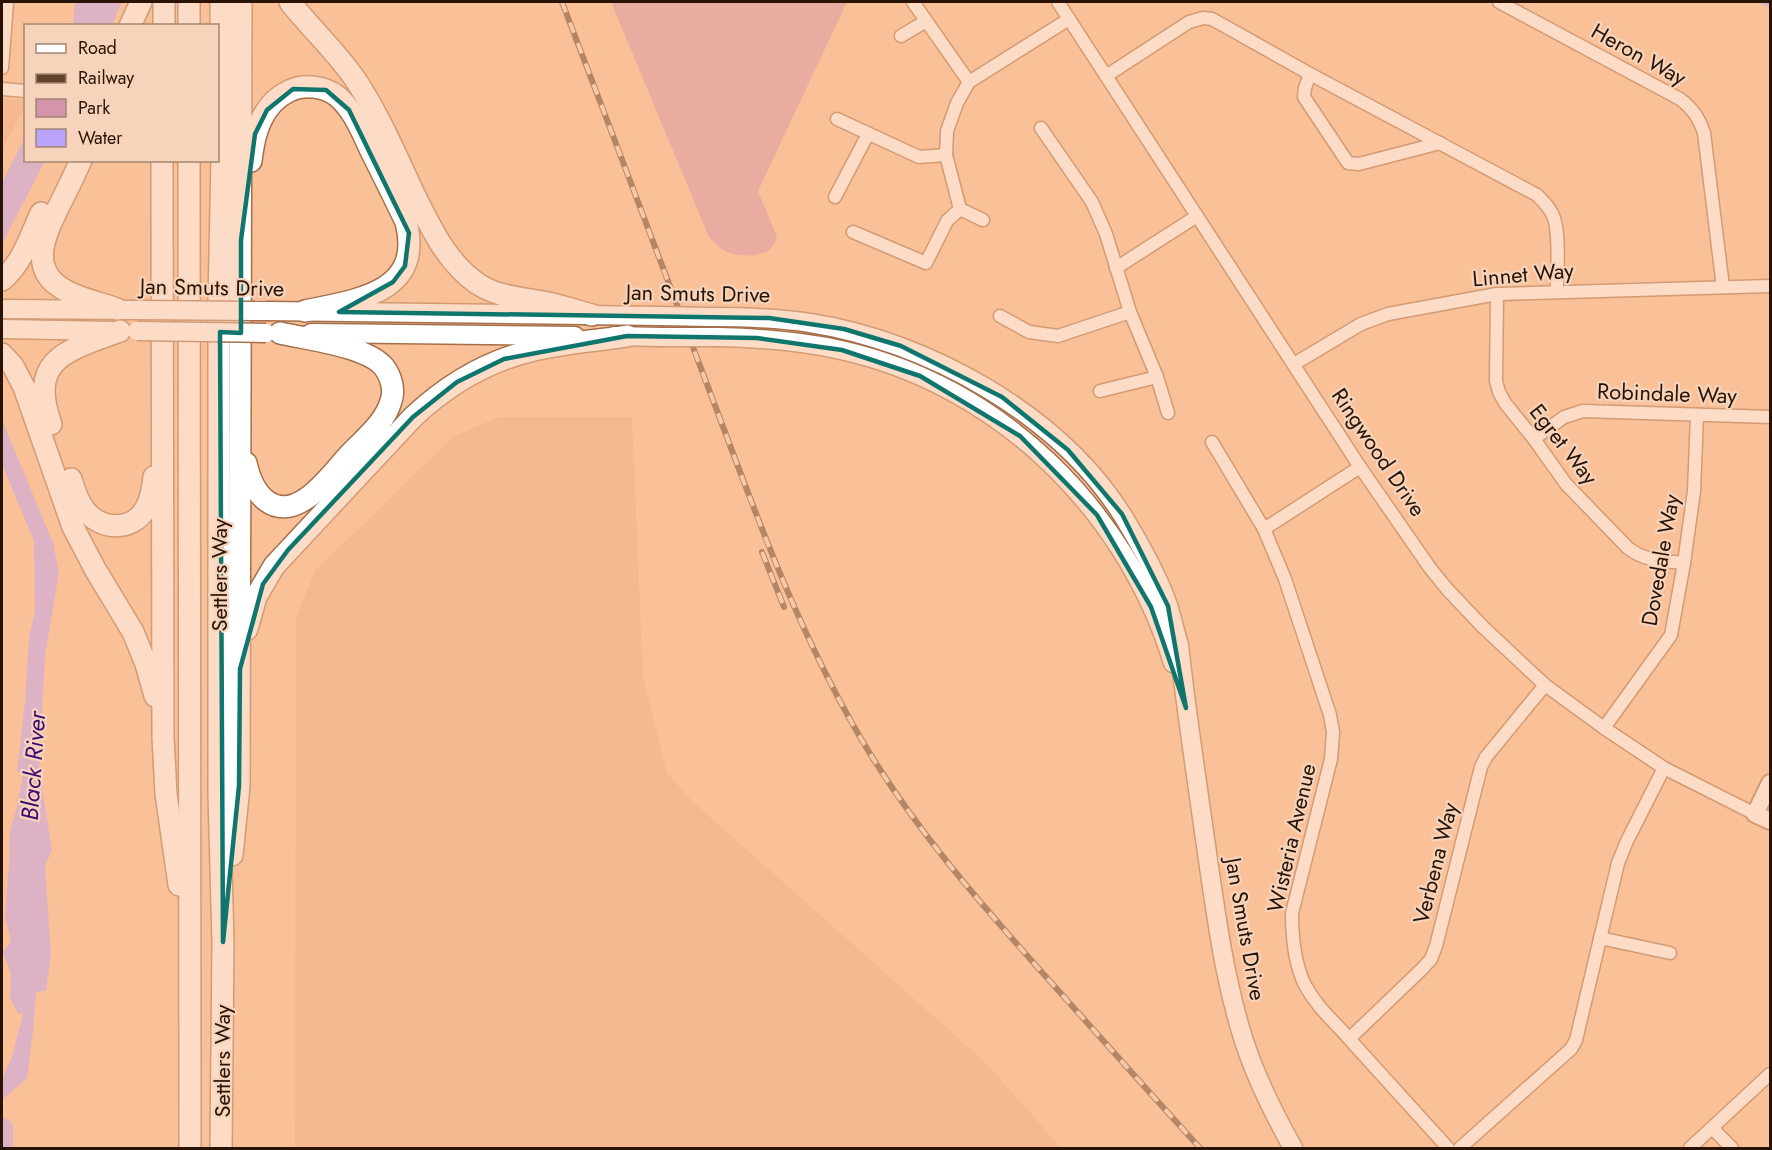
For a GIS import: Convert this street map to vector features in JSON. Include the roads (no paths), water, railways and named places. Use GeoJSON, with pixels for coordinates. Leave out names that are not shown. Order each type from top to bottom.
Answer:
{"type":"FeatureCollection","features":[{"type":"Feature","properties":{"kind":"highway"},"geometry":{"type":"LineString","coordinates":[[131,24],[141,2]]}},
{"type":"Feature","properties":{"kind":"highway"},"geometry":{"type":"LineString","coordinates":[[164,2],[164,24]]}},
{"type":"Feature","properties":{"kind":"highway"},"geometry":{"type":"LineString","coordinates":[[189,2],[189,24]]}},
{"type":"Feature","properties":{"kind":"highway","name":"Settlers Way"},"geometry":{"type":"LineString","coordinates":[[221,2],[222,159],[219,300],[219,795],[223,942],[221,1149]]}},
{"type":"Feature","properties":{"kind":"highway"},"geometry":{"type":"LineString","coordinates":[[223,942],[239,786],[241,2]]}},
{"type":"Feature","properties":{"kind":"highway"},"geometry":{"type":"LineString","coordinates":[[290,2],[356,80],[435,234],[446,252],[463,272],[480,285],[498,294],[520,300],[548,303],[592,315]]}},
{"type":"Feature","properties":{"kind":"highway"},"geometry":{"type":"LineString","coordinates":[[241,240],[253,146],[259,123],[267,110],[275,100],[293,89],[306,86],[317,87],[335,94],[342,100],[356,121],[406,222],[409,234],[408,256],[400,274],[386,288],[364,298],[305,311]]}},
{"type":"Feature","properties":{"kind":"highway"},"geometry":{"type":"LineString","coordinates":[[4,278],[19,260],[65,162]]}},
{"type":"Feature","properties":{"kind":"highway"},"geometry":{"type":"LineString","coordinates":[[80,162],[46,234],[42,261],[49,277],[58,286],[72,293],[127,310]]}},
{"type":"Feature","properties":{"kind":"highway"},"geometry":{"type":"LineString","coordinates":[[155,162],[162,196]]}},
{"type":"Feature","properties":{"kind":"highway"},"geometry":{"type":"LineString","coordinates":[[162,162],[163,737],[166,794],[191,966]]}},
{"type":"Feature","properties":{"kind":"highway","name":"Settlers Way"},"geometry":{"type":"LineString","coordinates":[[189,162],[190,1149]]}},
{"type":"Feature","properties":{"kind":"highway"},"geometry":{"type":"LineString","coordinates":[[128,331],[81,346],[63,355],[50,370],[43,389],[47,412],[75,492],[92,517],[106,525],[123,526],[137,519],[145,511],[152,491],[162,420]]}},
{"type":"Feature","properties":{"kind":"highway"},"geometry":{"type":"LineString","coordinates":[[241,442],[249,477],[259,495],[275,504],[294,504],[309,497],[318,488],[378,425],[391,403],[393,388],[390,378],[384,367],[374,359],[354,350],[273,333]]}},
{"type":"Feature","properties":{"kind":"highway"},"geometry":{"type":"LineString","coordinates":[[240,669],[248,623],[256,597],[274,566],[429,402],[457,382],[504,359],[533,350],[627,336]]}},
{"type":"Feature","properties":{"kind":"highway"},"geometry":{"type":"LineString","coordinates":[[2,354],[13,366],[24,387],[73,527],[84,550],[133,632],[146,664],[163,737]]}},
{"type":"Feature","properties":{"kind":"main road","name":"Jan Smuts Drive"},"geometry":{"type":"LineString","coordinates":[[7,309],[770,318],[844,329],[882,340],[966,375],[1002,397],[1068,450],[1096,481],[1122,514],[1155,573],[1168,606],[1179,645],[1214,904],[1228,981],[1244,1041],[1279,1124],[1293,1149]]}},
{"type":"Feature","properties":{"kind":"main road","name":"Jan Smuts Drive"},"geometry":{"type":"LineString","coordinates":[[6,329],[757,338],[842,350],[873,359],[920,376],[987,412],[1020,436],[1077,490],[1120,546],[1135,572],[1170,655],[1186,708]]}},
{"type":"Feature","properties":{"kind":"street"},"geometry":{"type":"LineString","coordinates":[[2,68],[7,2]]}},
{"type":"Feature","properties":{"kind":"street"},"geometry":{"type":"LineString","coordinates":[[913,2],[969,82]]}},
{"type":"Feature","properties":{"kind":"street","name":"Ringwood Drive"},"geometry":{"type":"LineString","coordinates":[[1058,2],[1360,467],[1447,589],[1483,627],[1545,685],[1604,728],[1664,768],[1763,817]]}},
{"type":"Feature","properties":{"kind":"street","name":"Heron Way"},"geometry":{"type":"LineString","coordinates":[[1499,2],[1680,99],[1692,109],[1700,120],[1704,133],[1723,287]]}},
{"type":"Feature","properties":{"kind":"street"},"geometry":{"type":"LineString","coordinates":[[1106,76],[1190,22],[1203,18],[1212,19],[1537,195],[1554,218],[1557,233],[1557,291]]}},
{"type":"Feature","properties":{"kind":"street"},"geometry":{"type":"LineString","coordinates":[[983,220],[960,209],[946,155],[947,131],[957,103],[969,82],[1069,19]]}},
{"type":"Feature","properties":{"kind":"street"},"geometry":{"type":"LineString","coordinates":[[901,36],[926,21]]}},
{"type":"Feature","properties":{"kind":"street"},"geometry":{"type":"LineString","coordinates":[[1310,74],[1304,97],[1348,162],[1359,164],[1440,142]]}},
{"type":"Feature","properties":{"kind":"street"},"geometry":{"type":"LineString","coordinates":[[2,89],[24,91]]}},
{"type":"Feature","properties":{"kind":"street"},"geometry":{"type":"LineString","coordinates":[[837,119],[919,158],[946,155]]}},
{"type":"Feature","properties":{"kind":"street"},"geometry":{"type":"LineString","coordinates":[[1041,128],[1092,202],[1106,234],[1130,312],[1157,377],[1168,413]]}},
{"type":"Feature","properties":{"kind":"street"},"geometry":{"type":"LineString","coordinates":[[835,197],[868,134]]}},
{"type":"Feature","properties":{"kind":"street"},"geometry":{"type":"LineString","coordinates":[[853,232],[926,263],[946,221],[960,209]]}},
{"type":"Feature","properties":{"kind":"street"},"geometry":{"type":"LineString","coordinates":[[1116,268],[1197,216]]}},
{"type":"Feature","properties":{"kind":"street","name":"Linnet Way"},"geometry":{"type":"LineString","coordinates":[[1294,364],[1361,324],[1388,314],[1497,294],[1770,286]]}},
{"type":"Feature","properties":{"kind":"street","name":"Egret Way"},"geometry":{"type":"LineString","coordinates":[[1497,294],[1496,381],[1505,403],[1566,484],[1628,548],[1648,559],[1684,564]]}},
{"type":"Feature","properties":{"kind":"street"},"geometry":{"type":"LineString","coordinates":[[1000,316],[1029,332],[1058,336],[1130,312]]}},
{"type":"Feature","properties":{"kind":"street"},"geometry":{"type":"LineString","coordinates":[[1100,391],[1157,377]]}},
{"type":"Feature","properties":{"kind":"street","name":"Robindale Way"},"geometry":{"type":"LineString","coordinates":[[1534,439],[1564,417],[1583,411],[1770,417]]}},
{"type":"Feature","properties":{"kind":"street","name":"Dovedale Way"},"geometry":{"type":"LineString","coordinates":[[1604,728],[1671,635],[1694,491],[1697,415]]}},
{"type":"Feature","properties":{"kind":"street","name":"Wisteria Avenue"},"geometry":{"type":"LineString","coordinates":[[1212,442],[1264,529],[1285,579],[1327,705],[1333,732],[1331,759],[1292,913],[1292,936],[1304,982],[1315,1003],[1350,1038],[1448,1149]]}},
{"type":"Feature","properties":{"kind":"street"},"geometry":{"type":"LineString","coordinates":[[1264,529],[1360,467]]}},
{"type":"Feature","properties":{"kind":"street","name":"Verbena Way"},"geometry":{"type":"LineString","coordinates":[[1350,1038],[1431,959],[1480,767],[1545,685]]}},
{"type":"Feature","properties":{"kind":"street"},"geometry":{"type":"LineString","coordinates":[[1460,1149],[1571,1049],[1575,1041],[1622,852],[1664,768]]}},
{"type":"Feature","properties":{"kind":"street"},"geometry":{"type":"LineString","coordinates":[[1763,817],[1770,783]]}},
{"type":"Feature","properties":{"kind":"street"},"geometry":{"type":"LineString","coordinates":[[1600,938],[1670,953]]}},
{"type":"Feature","properties":{"kind":"street"},"geometry":{"type":"LineString","coordinates":[[1690,1149],[1770,1074]]}},
{"type":"Feature","properties":{"kind":"street"},"geometry":{"type":"LineString","coordinates":[[1712,1128],[1732,1149]]}},
{"type":"Feature","properties":{"kind":"water"},"geometry":{"type":"Polygon","coordinates":[[[75,2],[122,2],[112,24],[73,24],[75,2]]]}},
{"type":"Feature","properties":{"kind":"water"},"geometry":{"type":"Polygon","coordinates":[[[24,140],[24,162],[44,162],[2,248],[2,182],[24,140]]]}},
{"type":"Feature","properties":{"kind":"water","name":"Black River"},"geometry":{"type":"Polygon","coordinates":[[[2,420],[53,543],[59,573],[45,655],[39,770],[52,850],[45,866],[51,955],[46,990],[36,993],[27,1078],[2,1100],[2,1078],[12,1057],[23,1014],[18,1013],[10,998],[11,974],[3,952],[11,941],[5,917],[10,830],[23,775],[17,772],[25,703],[29,637],[35,610],[34,541],[2,464],[2,420]]]}},
{"type":"Feature","properties":{"kind":"waterway"},"geometry":{"type":"LineString","coordinates":[[1763,2],[1770,6]]}},
{"type":"Feature","properties":{"kind":"waterway","name":"Black River"},"geometry":{"type":"LineString","coordinates":[[2,1129],[2,1148]]}},
{"type":"Feature","properties":{"kind":"railway"},"geometry":{"type":"LineString","coordinates":[[562,2],[764,534],[799,617],[838,698],[880,770],[948,863],[1200,1148]]}},
{"type":"Feature","properties":{"kind":"railway"},"geometry":{"type":"LineString","coordinates":[[762,552],[784,607]]}}]}
